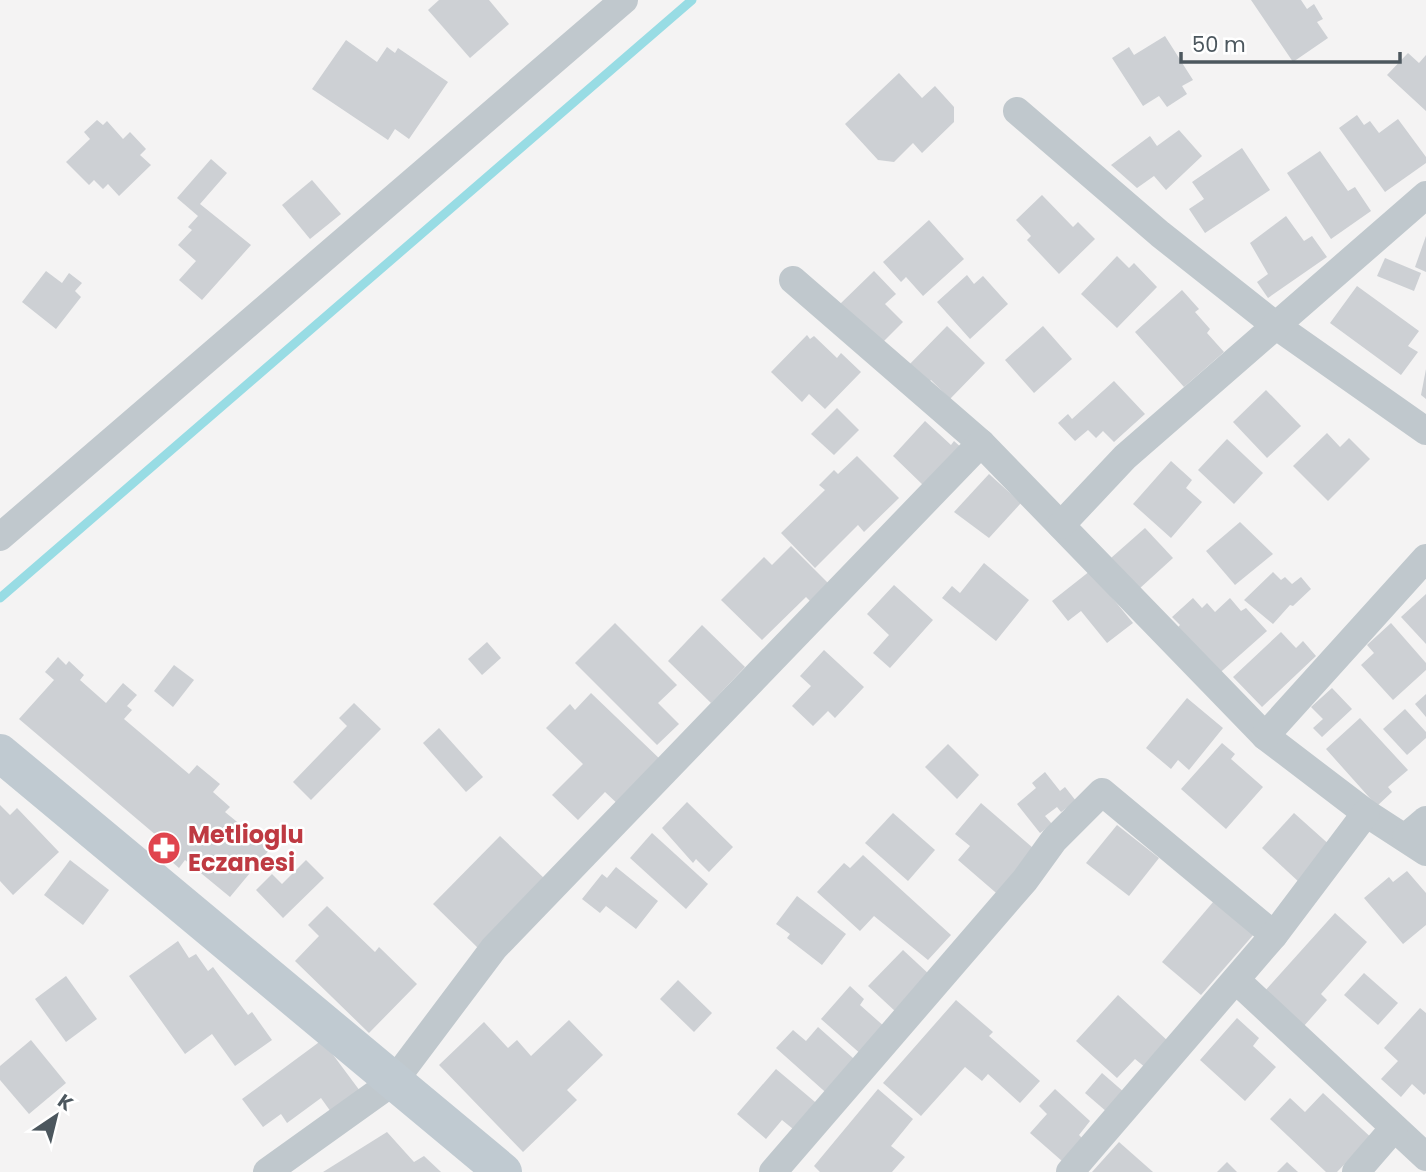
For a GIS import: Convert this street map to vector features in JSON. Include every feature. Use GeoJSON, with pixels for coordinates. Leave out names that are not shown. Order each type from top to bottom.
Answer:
{"type":"FeatureCollection","features":[{"type":"Feature","properties":{"kind":"street"},"geometry":{"type":"LineString","coordinates":[[0,537],[624,0]]}},
{"type":"Feature","properties":{"kind":"street"},"geometry":{"type":"LineString","coordinates":[[1017,111],[1160,234],[1275,325],[1426,431]]}},
{"type":"Feature","properties":{"kind":"street"},"geometry":{"type":"LineString","coordinates":[[1061,525],[1125,457],[1426,195]]}},
{"type":"Feature","properties":{"kind":"street"},"geometry":{"type":"LineString","coordinates":[[793,281],[981,443],[1265,736],[1366,813],[1420,836]]}},
{"type":"Feature","properties":{"kind":"street"},"geometry":{"type":"LineString","coordinates":[[267,1172],[394,1081],[494,948],[981,443]]}},
{"type":"Feature","properties":{"kind":"street"},"geometry":{"type":"LineString","coordinates":[[1265,736],[1426,558]]}},
{"type":"Feature","properties":{"kind":"street"},"geometry":{"type":"LineString","coordinates":[[0,752],[503,1172]]}},
{"type":"Feature","properties":{"kind":"street"},"geometry":{"type":"LineString","coordinates":[[773,1172],[1025,880],[1054,840],[1102,792],[1274,935]]}},
{"type":"Feature","properties":{"kind":"street"},"geometry":{"type":"LineString","coordinates":[[1070,1172],[1274,935],[1366,813]]}},
{"type":"Feature","properties":{"kind":"street"},"geometry":{"type":"LineString","coordinates":[[1236,980],[1426,1157]]}},
{"type":"Feature","properties":{"kind":"street"},"geometry":{"type":"LineString","coordinates":[[1356,1172],[1394,1128]]}},
{"type":"Feature","properties":{"kind":"building"},"geometry":{"type":"Polygon","coordinates":[[[439,0],[489,0],[509,24],[470,58],[428,10],[439,0]]]}},
{"type":"Feature","properties":{"kind":"building"},"geometry":{"type":"Polygon","coordinates":[[[1251,0],[1301,0],[1307,9],[1314,4],[1323,19],[1317,22],[1328,38],[1293,62],[1251,0]]]}},
{"type":"Feature","properties":{"kind":"building"},"geometry":{"type":"Polygon","coordinates":[[[1165,36],[1193,80],[1182,86],[1187,94],[1167,107],[1159,96],[1143,106],[1112,58],[1129,47],[1134,55],[1165,36]]]}},
{"type":"Feature","properties":{"kind":"building"},"geometry":{"type":"Polygon","coordinates":[[[346,40],[377,62],[387,47],[395,53],[398,48],[448,82],[409,139],[395,129],[388,140],[312,89],[346,40]]]}},
{"type":"Feature","properties":{"kind":"building"},"geometry":{"type":"Polygon","coordinates":[[[1408,53],[1419,63],[1426,55],[1426,111],[1387,75],[1408,53]]]}},
{"type":"Feature","properties":{"kind":"building"},"geometry":{"type":"Polygon","coordinates":[[[899,73],[922,98],[935,86],[954,107],[954,122],[922,153],[913,143],[894,162],[878,160],[845,124],[899,73]]]}},
{"type":"Feature","properties":{"kind":"building"},"geometry":{"type":"Polygon","coordinates":[[[1357,115],[1364,125],[1370,121],[1379,133],[1398,119],[1426,157],[1426,163],[1385,192],[1339,128],[1357,115]]]}},
{"type":"Feature","properties":{"kind":"building"},"geometry":{"type":"Polygon","coordinates":[[[97,120],[103,125],[107,121],[123,139],[130,132],[146,149],[140,155],[151,165],[119,196],[108,184],[103,189],[94,180],[89,185],[66,162],[90,139],[84,132],[97,120]]]}},
{"type":"Feature","properties":{"kind":"building"},"geometry":{"type":"Polygon","coordinates":[[[1179,130],[1202,156],[1166,190],[1154,176],[1137,188],[1111,165],[1150,136],[1157,146],[1179,130]]]}},
{"type":"Feature","properties":{"kind":"building"},"geometry":{"type":"Polygon","coordinates":[[[1242,148],[1270,190],[1205,233],[1189,209],[1204,199],[1192,182],[1242,148]]]}},
{"type":"Feature","properties":{"kind":"building"},"geometry":{"type":"Polygon","coordinates":[[[1320,151],[1348,191],[1355,187],[1371,211],[1331,239],[1287,173],[1320,151]]]}},
{"type":"Feature","properties":{"kind":"building"},"geometry":{"type":"Polygon","coordinates":[[[211,159],[227,173],[200,204],[251,245],[202,300],[179,280],[196,261],[178,245],[192,230],[188,227],[198,216],[177,198],[211,159]]]}},
{"type":"Feature","properties":{"kind":"building"},"geometry":{"type":"Polygon","coordinates":[[[312,180],[341,214],[310,239],[282,205],[312,180]]]}},
{"type":"Feature","properties":{"kind":"building"},"geometry":{"type":"Polygon","coordinates":[[[1042,195],[1073,227],[1078,222],[1095,239],[1059,274],[1027,240],[1031,236],[1016,220],[1042,195]]]}},
{"type":"Feature","properties":{"kind":"building"},"geometry":{"type":"Polygon","coordinates":[[[1286,216],[1304,241],[1312,236],[1327,257],[1268,298],[1257,282],[1268,274],[1250,243],[1286,216]]]}},
{"type":"Feature","properties":{"kind":"building"},"geometry":{"type":"Polygon","coordinates":[[[929,220],[964,259],[923,296],[906,277],[901,282],[883,262],[929,220]]]}},
{"type":"Feature","properties":{"kind":"building"},"geometry":{"type":"Polygon","coordinates":[[[1426,236],[1426,272],[1415,267],[1426,236]]]}},
{"type":"Feature","properties":{"kind":"building"},"geometry":{"type":"Polygon","coordinates":[[[1117,256],[1129,268],[1134,263],[1157,287],[1117,328],[1081,294],[1117,256]]]}},
{"type":"Feature","properties":{"kind":"building"},"geometry":{"type":"Polygon","coordinates":[[[1385,258],[1421,273],[1414,291],[1377,276],[1385,258]]]}},
{"type":"Feature","properties":{"kind":"building"},"geometry":{"type":"Polygon","coordinates":[[[46,271],[62,283],[69,273],[82,283],[75,291],[81,297],[56,329],[22,302],[46,271]]]}},
{"type":"Feature","properties":{"kind":"building"},"geometry":{"type":"Polygon","coordinates":[[[874,271],[896,294],[885,304],[903,322],[879,346],[839,305],[874,271]]]}},
{"type":"Feature","properties":{"kind":"building"},"geometry":{"type":"Polygon","coordinates":[[[967,275],[974,284],[983,276],[1008,304],[970,339],[937,302],[967,275]]]}},
{"type":"Feature","properties":{"kind":"building"},"geometry":{"type":"Polygon","coordinates":[[[1357,286],[1419,331],[1408,346],[1418,352],[1401,375],[1330,323],[1357,286]]]}},
{"type":"Feature","properties":{"kind":"building"},"geometry":{"type":"Polygon","coordinates":[[[1182,290],[1199,309],[1195,312],[1210,329],[1207,333],[1224,352],[1184,387],[1135,332],[1182,290]]]}},
{"type":"Feature","properties":{"kind":"building"},"geometry":{"type":"Polygon","coordinates":[[[947,326],[985,363],[950,399],[931,380],[925,386],[906,368],[947,326]]]}},
{"type":"Feature","properties":{"kind":"building"},"geometry":{"type":"Polygon","coordinates":[[[1043,326],[1072,359],[1034,393],[1005,360],[1043,326]]]}},
{"type":"Feature","properties":{"kind":"building"},"geometry":{"type":"Polygon","coordinates":[[[807,335],[810,339],[814,336],[837,358],[841,353],[861,372],[825,409],[809,394],[802,402],[771,372],[807,335]]]}},
{"type":"Feature","properties":{"kind":"building"},"geometry":{"type":"Polygon","coordinates":[[[1426,369],[1426,399],[1421,395],[1426,369]]]}},
{"type":"Feature","properties":{"kind":"building"},"geometry":{"type":"Polygon","coordinates":[[[1114,381],[1145,414],[1114,442],[1103,431],[1096,438],[1088,430],[1075,441],[1058,423],[1068,414],[1072,419],[1114,381]]]}},
{"type":"Feature","properties":{"kind":"building"},"geometry":{"type":"Polygon","coordinates":[[[1266,390],[1301,426],[1267,458],[1233,422],[1266,390]]]}},
{"type":"Feature","properties":{"kind":"building"},"geometry":{"type":"Polygon","coordinates":[[[837,408],[859,430],[834,455],[811,434],[837,408]]]}},
{"type":"Feature","properties":{"kind":"building"},"geometry":{"type":"Polygon","coordinates":[[[925,421],[951,445],[954,441],[964,450],[924,486],[893,456],[925,421]]]}},
{"type":"Feature","properties":{"kind":"building"},"geometry":{"type":"Polygon","coordinates":[[[1327,433],[1340,447],[1349,438],[1370,459],[1328,501],[1293,466],[1327,433]]]}},
{"type":"Feature","properties":{"kind":"building"},"geometry":{"type":"Polygon","coordinates":[[[1227,439],[1263,473],[1234,504],[1198,470],[1227,439]]]}},
{"type":"Feature","properties":{"kind":"building"},"geometry":{"type":"Polygon","coordinates":[[[857,456],[899,498],[864,532],[858,525],[815,568],[781,533],[825,490],[819,485],[834,470],[838,474],[857,456]]]}},
{"type":"Feature","properties":{"kind":"building"},"geometry":{"type":"Polygon","coordinates":[[[1171,461],[1192,480],[1186,488],[1202,502],[1171,538],[1133,504],[1171,461]]]}},
{"type":"Feature","properties":{"kind":"building"},"geometry":{"type":"Polygon","coordinates":[[[989,474],[1021,503],[989,538],[954,512],[989,474]]]}},
{"type":"Feature","properties":{"kind":"building"},"geometry":{"type":"Polygon","coordinates":[[[1240,522],[1273,554],[1235,585],[1206,551],[1240,522]]]}},
{"type":"Feature","properties":{"kind":"building"},"geometry":{"type":"Polygon","coordinates":[[[1145,528],[1173,558],[1139,589],[1111,558],[1145,528]]]}},
{"type":"Feature","properties":{"kind":"building"},"geometry":{"type":"Polygon","coordinates":[[[791,546],[831,586],[813,604],[806,597],[762,640],[721,600],[764,557],[772,565],[791,546]]]}},
{"type":"Feature","properties":{"kind":"building"},"geometry":{"type":"Polygon","coordinates":[[[984,563],[1029,600],[996,641],[942,598],[952,586],[960,593],[984,563]]]}},
{"type":"Feature","properties":{"kind":"building"},"geometry":{"type":"Polygon","coordinates":[[[1090,571],[1133,623],[1107,643],[1081,611],[1068,621],[1052,601],[1090,571]]]}},
{"type":"Feature","properties":{"kind":"building"},"geometry":{"type":"Polygon","coordinates":[[[1273,572],[1281,580],[1285,577],[1292,584],[1301,577],[1311,589],[1293,606],[1290,605],[1273,624],[1244,600],[1273,572]]]}},
{"type":"Feature","properties":{"kind":"building"},"geometry":{"type":"Polygon","coordinates":[[[894,585],[933,620],[890,668],[873,653],[889,635],[867,614],[894,585]]]}},
{"type":"Feature","properties":{"kind":"building"},"geometry":{"type":"Polygon","coordinates":[[[1426,594],[1426,644],[1401,617],[1426,594]]]}},
{"type":"Feature","properties":{"kind":"building"},"geometry":{"type":"Polygon","coordinates":[[[1193,598],[1202,608],[1207,603],[1215,612],[1230,598],[1241,611],[1246,608],[1267,631],[1214,678],[1173,632],[1180,625],[1172,617],[1193,598]]]}},
{"type":"Feature","properties":{"kind":"building"},"geometry":{"type":"Polygon","coordinates":[[[615,623],[677,685],[658,703],[679,724],[657,745],[575,663],[615,623]]]}},
{"type":"Feature","properties":{"kind":"building"},"geometry":{"type":"Polygon","coordinates":[[[1391,623],[1426,663],[1426,670],[1393,700],[1361,665],[1374,653],[1367,645],[1391,623]]]}},
{"type":"Feature","properties":{"kind":"building"},"geometry":{"type":"Polygon","coordinates":[[[702,625],[745,667],[711,703],[668,661],[702,625]]]}},
{"type":"Feature","properties":{"kind":"building"},"geometry":{"type":"Polygon","coordinates":[[[1281,632],[1296,648],[1303,641],[1316,656],[1262,707],[1233,677],[1281,632]]]}},
{"type":"Feature","properties":{"kind":"building"},"geometry":{"type":"Polygon","coordinates":[[[487,642],[501,658],[482,675],[468,659],[487,642]]]}},
{"type":"Feature","properties":{"kind":"building"},"geometry":{"type":"Polygon","coordinates":[[[824,650],[864,687],[835,718],[828,711],[813,726],[792,706],[811,686],[800,676],[824,650]]]}},
{"type":"Feature","properties":{"kind":"building"},"geometry":{"type":"Polygon","coordinates":[[[58,657],[66,665],[69,661],[84,675],[80,680],[106,703],[123,683],[137,695],[127,706],[132,710],[124,719],[189,774],[197,765],[220,784],[213,792],[230,807],[225,812],[270,849],[230,897],[185,860],[179,868],[163,854],[170,847],[19,719],[54,680],[45,672],[58,657]]]}},
{"type":"Feature","properties":{"kind":"building"},"geometry":{"type":"Polygon","coordinates":[[[174,665],[194,680],[173,707],[154,691],[174,665]]]}},
{"type":"Feature","properties":{"kind":"building"},"geometry":{"type":"Polygon","coordinates":[[[1332,688],[1352,709],[1322,737],[1313,728],[1323,719],[1311,707],[1332,688]]]}},
{"type":"Feature","properties":{"kind":"building"},"geometry":{"type":"Polygon","coordinates":[[[591,693],[663,762],[620,806],[605,792],[578,820],[552,795],[583,764],[546,728],[570,704],[575,710],[591,693]]]}},
{"type":"Feature","properties":{"kind":"building"},"geometry":{"type":"Polygon","coordinates":[[[1426,694],[1426,717],[1415,704],[1426,694]]]}},
{"type":"Feature","properties":{"kind":"building"},"geometry":{"type":"Polygon","coordinates":[[[1187,698],[1223,728],[1189,770],[1178,760],[1171,769],[1146,748],[1187,698]]]}},
{"type":"Feature","properties":{"kind":"building"},"geometry":{"type":"Polygon","coordinates":[[[354,703],[381,729],[311,800],[293,782],[347,726],[339,718],[354,703]]]}},
{"type":"Feature","properties":{"kind":"building"},"geometry":{"type":"Polygon","coordinates":[[[1405,709],[1426,732],[1426,738],[1407,755],[1383,729],[1405,709]]]}},
{"type":"Feature","properties":{"kind":"building"},"geometry":{"type":"Polygon","coordinates":[[[1360,718],[1408,770],[1388,787],[1392,792],[1377,806],[1326,749],[1360,718]]]}},
{"type":"Feature","properties":{"kind":"building"},"geometry":{"type":"Polygon","coordinates":[[[439,728],[483,777],[466,792],[423,743],[439,728]]]}},
{"type":"Feature","properties":{"kind":"building"},"geometry":{"type":"Polygon","coordinates":[[[1222,743],[1235,754],[1231,759],[1263,787],[1226,829],[1181,789],[1222,743]]]}},
{"type":"Feature","properties":{"kind":"building"},"geometry":{"type":"Polygon","coordinates":[[[948,744],[979,775],[957,799],[925,767],[948,744]]]}},
{"type":"Feature","properties":{"kind":"building"},"geometry":{"type":"Polygon","coordinates":[[[1045,772],[1060,791],[1065,787],[1076,801],[1061,812],[1057,807],[1045,816],[1052,824],[1040,833],[1017,804],[1036,788],[1032,783],[1045,772]]]}},
{"type":"Feature","properties":{"kind":"building"},"geometry":{"type":"Polygon","coordinates":[[[687,802],[733,847],[709,872],[696,859],[693,863],[662,828],[687,802]]]}},
{"type":"Feature","properties":{"kind":"building"},"geometry":{"type":"Polygon","coordinates":[[[981,803],[1040,854],[1002,898],[958,860],[970,846],[955,834],[981,803]]]}},
{"type":"Feature","properties":{"kind":"building"},"geometry":{"type":"Polygon","coordinates":[[[0,805],[10,815],[17,808],[59,852],[13,895],[0,881],[0,805]]]}},
{"type":"Feature","properties":{"kind":"building"},"geometry":{"type":"Polygon","coordinates":[[[893,813],[935,850],[908,881],[865,843],[893,813]]]}},
{"type":"Feature","properties":{"kind":"building"},"geometry":{"type":"Polygon","coordinates":[[[1294,813],[1332,847],[1300,883],[1262,848],[1294,813]]]}},
{"type":"Feature","properties":{"kind":"building"},"geometry":{"type":"Polygon","coordinates":[[[1117,825],[1159,858],[1129,896],[1086,863],[1117,825]]]}},
{"type":"Feature","properties":{"kind":"building"},"geometry":{"type":"Polygon","coordinates":[[[652,833],[708,884],[686,909],[630,858],[652,833]]]}},
{"type":"Feature","properties":{"kind":"building"},"geometry":{"type":"Polygon","coordinates":[[[500,836],[546,880],[479,949],[433,904],[500,836]]]}},
{"type":"Feature","properties":{"kind":"building"},"geometry":{"type":"Polygon","coordinates":[[[863,855],[951,935],[928,960],[874,916],[860,931],[817,892],[844,863],[850,868],[863,855]]]}},
{"type":"Feature","properties":{"kind":"building"},"geometry":{"type":"Polygon","coordinates":[[[70,860],[109,890],[83,925],[44,895],[70,860]]]}},
{"type":"Feature","properties":{"kind":"building"},"geometry":{"type":"Polygon","coordinates":[[[306,860],[324,878],[283,918],[256,890],[272,874],[282,884],[306,860]]]}},
{"type":"Feature","properties":{"kind":"building"},"geometry":{"type":"Polygon","coordinates":[[[616,867],[658,901],[636,929],[606,906],[600,913],[582,899],[602,874],[607,878],[616,867]]]}},
{"type":"Feature","properties":{"kind":"building"},"geometry":{"type":"Polygon","coordinates":[[[1407,871],[1426,893],[1426,925],[1403,944],[1364,898],[1389,877],[1393,882],[1407,871]]]}},
{"type":"Feature","properties":{"kind":"building"},"geometry":{"type":"Polygon","coordinates":[[[797,896],[846,934],[822,965],[787,938],[790,934],[776,924],[797,896]]]}},
{"type":"Feature","properties":{"kind":"building"},"geometry":{"type":"Polygon","coordinates":[[[1214,901],[1254,934],[1201,995],[1162,962],[1214,901]]]}},
{"type":"Feature","properties":{"kind":"building"},"geometry":{"type":"Polygon","coordinates":[[[327,906],[375,952],[379,947],[417,984],[369,1033],[295,961],[319,936],[308,925],[327,906]]]}},
{"type":"Feature","properties":{"kind":"building"},"geometry":{"type":"Polygon","coordinates":[[[1335,913],[1367,942],[1321,994],[1327,1000],[1303,1027],[1264,992],[1335,913]]]}},
{"type":"Feature","properties":{"kind":"building"},"geometry":{"type":"Polygon","coordinates":[[[178,941],[189,958],[196,954],[208,971],[213,967],[248,1015],[252,1012],[272,1040],[235,1066],[212,1034],[185,1054],[129,976],[178,941]]]}},
{"type":"Feature","properties":{"kind":"building"},"geometry":{"type":"Polygon","coordinates":[[[903,950],[931,976],[896,1012],[868,986],[903,950]]]}},
{"type":"Feature","properties":{"kind":"building"},"geometry":{"type":"Polygon","coordinates":[[[1364,973],[1398,1003],[1378,1025],[1344,995],[1364,973]]]}},
{"type":"Feature","properties":{"kind":"building"},"geometry":{"type":"Polygon","coordinates":[[[66,976],[97,1019],[66,1042],[35,999],[66,976]]]}},
{"type":"Feature","properties":{"kind":"building"},"geometry":{"type":"Polygon","coordinates":[[[678,980],[712,1013],[694,1032],[660,999],[678,980]]]}},
{"type":"Feature","properties":{"kind":"building"},"geometry":{"type":"Polygon","coordinates":[[[850,986],[864,999],[860,1005],[886,1028],[862,1055],[821,1019],[850,986]]]}},
{"type":"Feature","properties":{"kind":"building"},"geometry":{"type":"Polygon","coordinates":[[[1118,995],[1169,1042],[1146,1068],[1135,1059],[1117,1078],[1076,1041],[1118,995]]]}},
{"type":"Feature","properties":{"kind":"building"},"geometry":{"type":"Polygon","coordinates":[[[956,1000],[993,1032],[989,1036],[1040,1081],[1020,1103],[988,1074],[982,1081],[965,1067],[921,1116],[883,1083],[956,1000]]]}},
{"type":"Feature","properties":{"kind":"building"},"geometry":{"type":"Polygon","coordinates":[[[1420,1008],[1426,1013],[1426,1093],[1424,1095],[1412,1084],[1401,1097],[1381,1079],[1398,1061],[1384,1048],[1420,1008]]]}},
{"type":"Feature","properties":{"kind":"building"},"geometry":{"type":"Polygon","coordinates":[[[1237,1018],[1259,1038],[1253,1046],[1276,1067],[1245,1101],[1200,1060],[1237,1018]]]}},
{"type":"Feature","properties":{"kind":"building"},"geometry":{"type":"Polygon","coordinates":[[[569,1020],[603,1055],[567,1090],[577,1100],[523,1152],[439,1065],[484,1022],[508,1048],[517,1040],[531,1056],[569,1020]]]}},
{"type":"Feature","properties":{"kind":"building"},"geometry":{"type":"Polygon","coordinates":[[[818,1027],[862,1066],[832,1098],[776,1048],[793,1030],[806,1041],[818,1027]]]}},
{"type":"Feature","properties":{"kind":"building"},"geometry":{"type":"Polygon","coordinates":[[[31,1040],[66,1083],[29,1114],[0,1080],[0,1066],[31,1040]]]}},
{"type":"Feature","properties":{"kind":"building"},"geometry":{"type":"Polygon","coordinates":[[[322,1040],[360,1091],[331,1112],[321,1098],[287,1123],[281,1114],[263,1127],[242,1099],[322,1040]]]}},
{"type":"Feature","properties":{"kind":"building"},"geometry":{"type":"Polygon","coordinates":[[[776,1069],[821,1107],[798,1133],[782,1120],[766,1139],[737,1114],[776,1069]]]}},
{"type":"Feature","properties":{"kind":"building"},"geometry":{"type":"Polygon","coordinates":[[[1102,1073],[1125,1093],[1107,1112],[1085,1093],[1102,1073]]]}},
{"type":"Feature","properties":{"kind":"building"},"geometry":{"type":"Polygon","coordinates":[[[878,1089],[913,1119],[891,1146],[905,1157],[892,1172],[820,1172],[814,1166],[878,1089]]]}},
{"type":"Feature","properties":{"kind":"building"},"geometry":{"type":"Polygon","coordinates":[[[1055,1089],[1090,1121],[1079,1135],[1082,1138],[1062,1161],[1030,1133],[1047,1114],[1039,1106],[1055,1089]]]}},
{"type":"Feature","properties":{"kind":"building"},"geometry":{"type":"Polygon","coordinates":[[[1323,1093],[1376,1142],[1358,1150],[1337,1172],[1326,1172],[1270,1119],[1290,1098],[1305,1112],[1323,1093]]]}},
{"type":"Feature","properties":{"kind":"building"},"geometry":{"type":"Polygon","coordinates":[[[387,1132],[414,1162],[424,1156],[441,1172],[323,1172],[387,1132]]]}},
{"type":"Feature","properties":{"kind":"building"},"geometry":{"type":"Polygon","coordinates":[[[1119,1142],[1153,1172],[1092,1172],[1119,1142]]]}},
{"type":"Feature","properties":{"kind":"building"},"geometry":{"type":"Polygon","coordinates":[[[1227,1162],[1237,1172],[1217,1172],[1227,1162]]]}},
{"type":"Feature","properties":{"kind":"building"},"geometry":{"type":"Polygon","coordinates":[[[1287,1162],[1298,1172],[1277,1172],[1287,1162]]]}},
{"type":"Feature","properties":{"kind":"waterway"},"geometry":{"type":"LineString","coordinates":[[0,598],[692,0]]}},
{"type":"Feature","properties":{"kind":"place","name":"Metlioglu Eczanesi"},"geometry":{"type":"Point","coordinates":[164,848]}}]}
